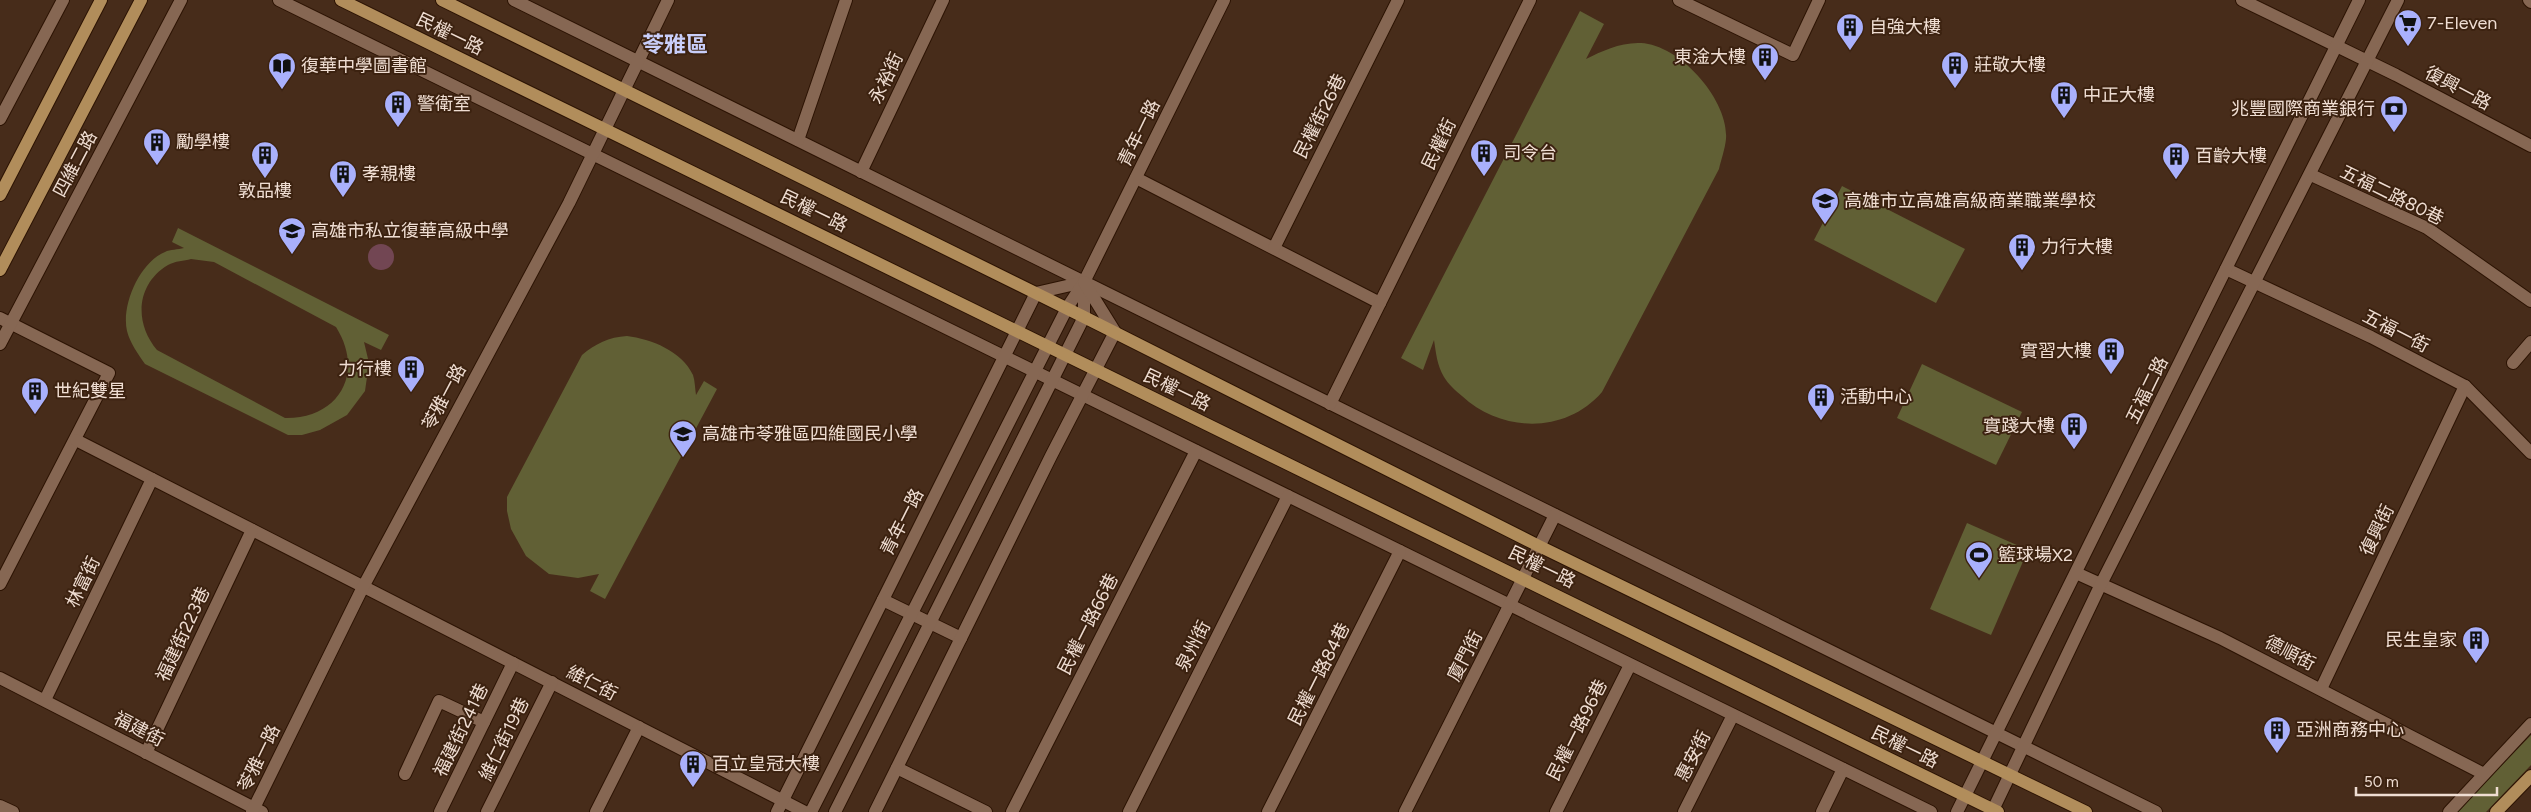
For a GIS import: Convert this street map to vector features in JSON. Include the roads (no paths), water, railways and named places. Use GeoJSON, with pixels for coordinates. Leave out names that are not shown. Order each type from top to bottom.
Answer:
{"type":"FeatureCollection","features":[{"type":"Feature","properties":{"kind":"main road"},"geometry":{"type":"LineString","coordinates":[[0,195],[101,0]]}},
{"type":"Feature","properties":{"kind":"main road","name":"四維二路"},"geometry":{"type":"LineString","coordinates":[[0,270],[141,0]]}},
{"type":"Feature","properties":{"kind":"main road","name":"民權一路"},"geometry":{"type":"LineString","coordinates":[[341,0],[1524,578],[1994,811]]}},
{"type":"Feature","properties":{"kind":"main road","name":"民權一路"},"geometry":{"type":"LineString","coordinates":[[442,0],[626,89],[1067,308],[1539,546],[2086,812]]}},
{"type":"Feature","properties":{"kind":"main road"},"geometry":{"type":"LineString","coordinates":[[2496,812],[2531,776]]}},
{"type":"Feature","properties":{"kind":"street"},"geometry":{"type":"LineString","coordinates":[[0,119],[64,0]]}},
{"type":"Feature","properties":{"kind":"street","name":"四維二路"},"geometry":{"type":"LineString","coordinates":[[0,344],[5,321],[181,0]]}},
{"type":"Feature","properties":{"kind":"street"},"geometry":{"type":"LineString","coordinates":[[279,0],[592,156],[1004,356],[1930,812]]}},
{"type":"Feature","properties":{"kind":"street"},"geometry":{"type":"LineString","coordinates":[[514,0],[2156,812]]}},
{"type":"Feature","properties":{"kind":"street","name":"苓雅一路"},"geometry":{"type":"LineString","coordinates":[[256,811],[362,587],[592,156],[668,0]]}},
{"type":"Feature","properties":{"kind":"street"},"geometry":{"type":"LineString","coordinates":[[798,140],[846,0]]}},
{"type":"Feature","properties":{"kind":"street","name":"永裕街"},"geometry":{"type":"LineString","coordinates":[[861,172],[943,0]]}},
{"type":"Feature","properties":{"kind":"street","name":"青年一路"},"geometry":{"type":"LineString","coordinates":[[811,812],[1034,372],[1067,308],[1084,282],[1224,0]]}},
{"type":"Feature","properties":{"kind":"street","name":"民權街26巷"},"geometry":{"type":"LineString","coordinates":[[1274,248],[1398,0]]}},
{"type":"Feature","properties":{"kind":"street","name":"民權街"},"geometry":{"type":"LineString","coordinates":[[1330,404],[1530,0]]}},
{"type":"Feature","properties":{"kind":"street"},"geometry":{"type":"LineString","coordinates":[[1680,0],[1793,55],[1819,0]]}},
{"type":"Feature","properties":{"kind":"street","name":"復興一路"},"geometry":{"type":"LineString","coordinates":[[2242,0],[2337,45],[2531,146]]}},
{"type":"Feature","properties":{"kind":"street","name":"五福二路"},"geometry":{"type":"LineString","coordinates":[[1957,812],[2359,0]]}},
{"type":"Feature","properties":{"kind":"street"},"geometry":{"type":"LineString","coordinates":[[1994,811],[2101,584],[2311,175],[2398,0]]}},
{"type":"Feature","properties":{"kind":"street","name":"五福二路80巷"},"geometry":{"type":"LineString","coordinates":[[2311,175],[2426,228],[2531,301]]}},
{"type":"Feature","properties":{"kind":"street"},"geometry":{"type":"LineString","coordinates":[[1136,178],[1380,302]]}},
{"type":"Feature","properties":{"kind":"street","name":"五福一街"},"geometry":{"type":"LineString","coordinates":[[2226,269],[2371,337],[2465,386],[2531,453]]}},
{"type":"Feature","properties":{"kind":"street"},"geometry":{"type":"LineString","coordinates":[[1036,293],[1084,282]]}},
{"type":"Feature","properties":{"kind":"street"},"geometry":{"type":"LineString","coordinates":[[875,812],[1051,456],[1115,332],[1084,282]]}},
{"type":"Feature","properties":{"kind":"street","name":"青年一路"},"geometry":{"type":"LineString","coordinates":[[835,812],[1084,317],[1084,282]]}},
{"type":"Feature","properties":{"kind":"street","name":"青年一路"},"geometry":{"type":"LineString","coordinates":[[780,806],[1036,293]]}},
{"type":"Feature","properties":{"kind":"street"},"geometry":{"type":"LineString","coordinates":[[0,584],[109,373],[5,321]]}},
{"type":"Feature","properties":{"kind":"street"},"geometry":{"type":"LineString","coordinates":[[2513,363],[2531,342]]}},
{"type":"Feature","properties":{"kind":"street","name":"復興街"},"geometry":{"type":"LineString","coordinates":[[2321,689],[2465,386]]}},
{"type":"Feature","properties":{"kind":"street","name":"維仁街"},"geometry":{"type":"LineString","coordinates":[[76,440],[552,682],[638,727],[780,806],[805,812]]}},
{"type":"Feature","properties":{"kind":"street","name":"民權一路66巷"},"geometry":{"type":"LineString","coordinates":[[1012,812],[1196,451]]}},
{"type":"Feature","properties":{"kind":"street","name":"林富街"},"geometry":{"type":"LineString","coordinates":[[45,700],[152,478]]}},
{"type":"Feature","properties":{"kind":"street","name":"泉州街"},"geometry":{"type":"LineString","coordinates":[[1129,812],[1288,496]]}},
{"type":"Feature","properties":{"kind":"street","name":"廈門街"},"geometry":{"type":"LineString","coordinates":[[1405,812],[1555,515]]}},
{"type":"Feature","properties":{"kind":"street","name":"福建街223巷"},"geometry":{"type":"LineString","coordinates":[[146,753],[252,530]]}},
{"type":"Feature","properties":{"kind":"street","name":"民權一路84巷"},"geometry":{"type":"LineString","coordinates":[[1268,812],[1400,551]]}},
{"type":"Feature","properties":{"kind":"street","name":"德順街"},"geometry":{"type":"LineString","coordinates":[[2076,573],[2220,638],[2484,774]]}},
{"type":"Feature","properties":{"kind":"street"},"geometry":{"type":"LineString","coordinates":[[883,600],[961,638]]}},
{"type":"Feature","properties":{"kind":"street","name":"福建街241巷"},"geometry":{"type":"LineString","coordinates":[[440,812],[513,663]]}},
{"type":"Feature","properties":{"kind":"street","name":"民權一路96巷"},"geometry":{"type":"LineString","coordinates":[[1556,812],[1630,665]]}},
{"type":"Feature","properties":{"kind":"street","name":"福建街"},"geometry":{"type":"LineString","coordinates":[[0,678],[256,811]]}},
{"type":"Feature","properties":{"kind":"street","name":"維仁街19巷"},"geometry":{"type":"LineString","coordinates":[[488,812],[552,682]]}},
{"type":"Feature","properties":{"kind":"street"},"geometry":{"type":"LineString","coordinates":[[405,774],[439,701],[484,722]]}},
{"type":"Feature","properties":{"kind":"street","name":"惠安街"},"geometry":{"type":"LineString","coordinates":[[1684,812],[1733,715]]}},
{"type":"Feature","properties":{"kind":"street"},"geometry":{"type":"LineString","coordinates":[[2449,812],[2531,724]]}},
{"type":"Feature","properties":{"kind":"street"},"geometry":{"type":"LineString","coordinates":[[596,812],[638,727]]}},
{"type":"Feature","properties":{"kind":"street"},"geometry":{"type":"LineString","coordinates":[[897,768],[986,812]]}},
{"type":"Feature","properties":{"kind":"street"},"geometry":{"type":"LineString","coordinates":[[1822,812],[1843,769]]}},
{"type":"Feature","properties":{"kind":"street"},"geometry":{"type":"LineString","coordinates":[[0,806],[13,812]]}},
{"type":"Feature","properties":{"kind":"place","name":"7-Eleven"},"geometry":{"type":"Point","coordinates":[2408,47]}},
{"type":"Feature","properties":{"kind":"place","name":"自強大樓"},"geometry":{"type":"Point","coordinates":[1850,51]}},
{"type":"Feature","properties":{"kind":"place","name":"東淦大樓"},"geometry":{"type":"Point","coordinates":[1765,81]}},
{"type":"Feature","properties":{"kind":"place","name":"莊敬大樓"},"geometry":{"type":"Point","coordinates":[1955,89]}},
{"type":"Feature","properties":{"kind":"place","name":"復華中學圖書館"},"geometry":{"type":"Point","coordinates":[282,90]}},
{"type":"Feature","properties":{"kind":"place","name":"中正大樓"},"geometry":{"type":"Point","coordinates":[2064,119]}},
{"type":"Feature","properties":{"kind":"place","name":"警衛室"},"geometry":{"type":"Point","coordinates":[398,128]}},
{"type":"Feature","properties":{"kind":"place","name":"兆豐國際商業銀行"},"geometry":{"type":"Point","coordinates":[2394,133]}},
{"type":"Feature","properties":{"kind":"place","name":"勵學樓"},"geometry":{"type":"Point","coordinates":[157,166]}},
{"type":"Feature","properties":{"kind":"place","name":"司令台"},"geometry":{"type":"Point","coordinates":[1484,177]}},
{"type":"Feature","properties":{"kind":"place","name":"敦品樓"},"geometry":{"type":"Point","coordinates":[265,179]}},
{"type":"Feature","properties":{"kind":"place","name":"百齡大樓"},"geometry":{"type":"Point","coordinates":[2176,180]}},
{"type":"Feature","properties":{"kind":"place","name":"孝親樓"},"geometry":{"type":"Point","coordinates":[343,198]}},
{"type":"Feature","properties":{"kind":"place","name":"高雄市立高雄高級商業職業學校"},"geometry":{"type":"Point","coordinates":[1825,225]}},
{"type":"Feature","properties":{"kind":"place","name":"高雄市私立復華高級中學"},"geometry":{"type":"Point","coordinates":[292,255]}},
{"type":"Feature","properties":{"kind":"place","name":"力行大樓"},"geometry":{"type":"Point","coordinates":[2022,271]}},
{"type":"Feature","properties":{"kind":"place","name":"實習大樓"},"geometry":{"type":"Point","coordinates":[2111,375]}},
{"type":"Feature","properties":{"kind":"place","name":"力行樓"},"geometry":{"type":"Point","coordinates":[411,393]}},
{"type":"Feature","properties":{"kind":"place","name":"世紀雙星"},"geometry":{"type":"Point","coordinates":[35,415]}},
{"type":"Feature","properties":{"kind":"place","name":"活動中心"},"geometry":{"type":"Point","coordinates":[1821,421]}},
{"type":"Feature","properties":{"kind":"place","name":"實踐大樓"},"geometry":{"type":"Point","coordinates":[2074,450]}},
{"type":"Feature","properties":{"kind":"place","name":"高雄市苓雅區四維國民小學"},"geometry":{"type":"Point","coordinates":[683,458]}},
{"type":"Feature","properties":{"kind":"place","name":"籃球場X2"},"geometry":{"type":"Point","coordinates":[1979,579]}},
{"type":"Feature","properties":{"kind":"place","name":"民生皇家"},"geometry":{"type":"Point","coordinates":[2476,664]}},
{"type":"Feature","properties":{"kind":"place","name":"亞洲商務中心"},"geometry":{"type":"Point","coordinates":[2277,754]}},
{"type":"Feature","properties":{"kind":"place","name":"百立皇冠大樓"},"geometry":{"type":"Point","coordinates":[693,788]}},
{"type":"Feature","properties":{"kind":"district","name":"苓雅區"},"geometry":{"type":"Point","coordinates":[675,44]}}]}
